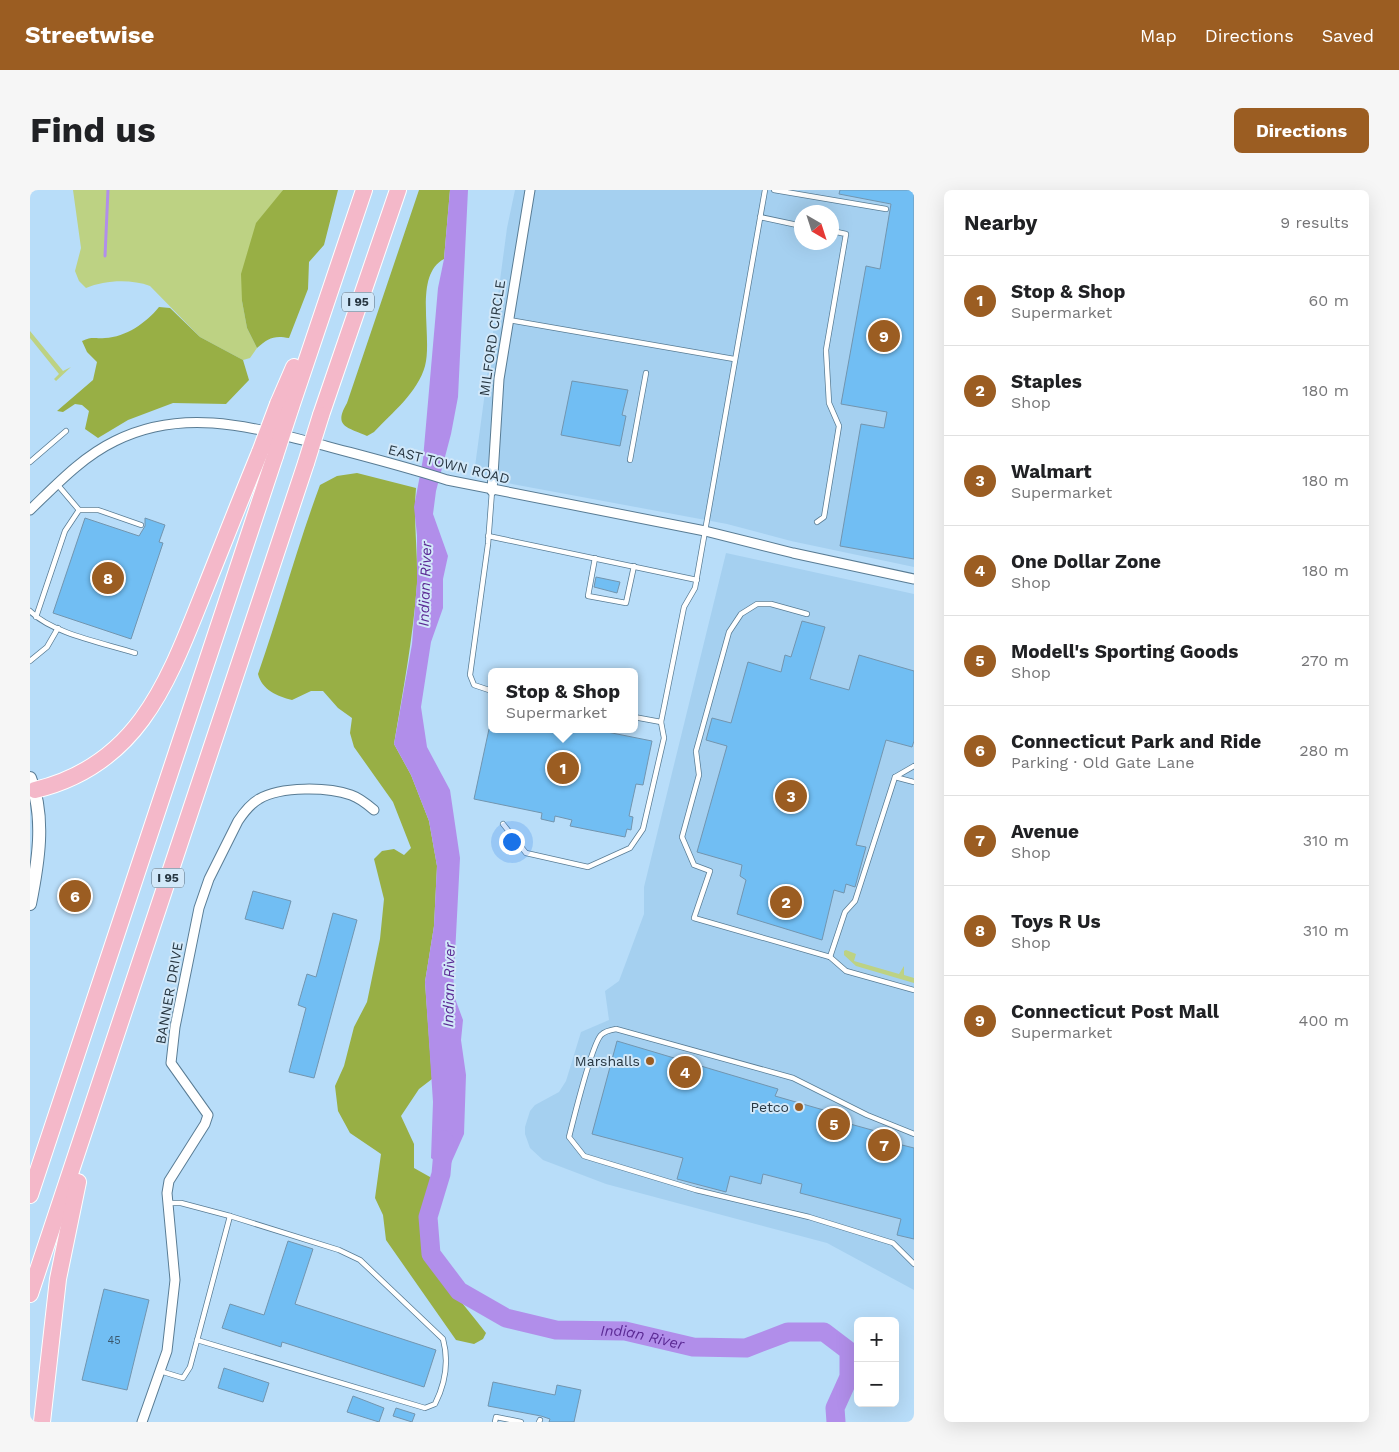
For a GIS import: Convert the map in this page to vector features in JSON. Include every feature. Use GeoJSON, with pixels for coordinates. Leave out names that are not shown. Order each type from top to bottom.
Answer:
{"type":"FeatureCollection","features":[{"type":"Feature","properties":{"kind":"highway","name":"I 95"},"geometry":{"type":"LineString","coordinates":[[30,1195],[267,454],[331,286],[364,190]]}},
{"type":"Feature","properties":{"kind":"highway","name":"I 95"},"geometry":{"type":"LineString","coordinates":[[30,1294],[321,415],[398,190]]}},
{"type":"Feature","properties":{"kind":"highway"},"geometry":{"type":"LineString","coordinates":[[32,784],[62,784],[104,757],[134,732],[147,715],[159,696],[183,644],[267,454]]}},
{"type":"Feature","properties":{"kind":"highway"},"geometry":{"type":"LineString","coordinates":[[42,1422],[58,1278],[72,1205],[129,996]]}},
{"type":"Feature","properties":{"kind":"main road"},"geometry":{"type":"LineString","coordinates":[[30,904],[34,856],[40,837],[32,784]]}},
{"type":"Feature","properties":{"kind":"street","name":"MILFORD CIRCLE"},"geometry":{"type":"LineString","coordinates":[[492,491],[499,379],[507,320],[530,190]]}},
{"type":"Feature","properties":{"kind":"street","name":"EAST TOWN ROAD"},"geometry":{"type":"LineString","coordinates":[[30,510],[87,458],[116,440],[160,426],[184,422],[244,425],[492,491],[705,531],[793,553],[914,579]]}},
{"type":"Feature","properties":{"kind":"street","name":"BANNER DRIVE"},"geometry":{"type":"LineString","coordinates":[[142,1422],[167,1351],[175,1280],[168,1203],[169,1181],[205,1124],[208,1115],[171,1063],[175,1027],[198,908],[209,879],[238,821],[244,812],[260,798],[269,794],[292,790],[313,789],[351,795],[374,810]]}},
{"type":"Feature","properties":{"kind":"lane"},"geometry":{"type":"LineString","coordinates":[[503,824],[526,853],[588,867],[630,848],[643,829],[664,738],[661,722],[684,607],[695,588],[697,580],[734,359],[765,190]]}},
{"type":"Feature","properties":{"kind":"lane"},"geometry":{"type":"LineString","coordinates":[[774,190],[886,209]]}},
{"type":"Feature","properties":{"kind":"lane"},"geometry":{"type":"LineString","coordinates":[[760,217],[794,224]]}},
{"type":"Feature","properties":{"kind":"lane"},"geometry":{"type":"LineString","coordinates":[[816,522],[824,517],[839,426],[829,403],[825,366],[830,321],[846,234],[839,232]]}},
{"type":"Feature","properties":{"kind":"lane"},"geometry":{"type":"LineString","coordinates":[[507,320],[734,359]]}},
{"type":"Feature","properties":{"kind":"lane"},"geometry":{"type":"LineString","coordinates":[[630,460],[646,373]]}},
{"type":"Feature","properties":{"kind":"lane"},"geometry":{"type":"LineString","coordinates":[[30,462],[66,432]]}},
{"type":"Feature","properties":{"kind":"lane"},"geometry":{"type":"LineString","coordinates":[[57,484],[79,510],[98,510],[141,525]]}},
{"type":"Feature","properties":{"kind":"lane"},"geometry":{"type":"LineString","coordinates":[[488,690],[474,685],[470,675],[492,491]]}},
{"type":"Feature","properties":{"kind":"lane"},"geometry":{"type":"LineString","coordinates":[[36,617],[65,531],[79,510]]}},
{"type":"Feature","properties":{"kind":"lane"},"geometry":{"type":"LineString","coordinates":[[488,536],[697,580]]}},
{"type":"Feature","properties":{"kind":"lane"},"geometry":{"type":"LineString","coordinates":[[595,558],[588,596],[626,603],[634,566]]}},
{"type":"Feature","properties":{"kind":"lane"},"geometry":{"type":"LineString","coordinates":[[807,614],[771,604],[757,604],[748,608],[734,622],[696,751],[699,775],[682,836],[694,865],[710,871],[694,918],[830,957],[846,971],[914,990]]}},
{"type":"Feature","properties":{"kind":"lane"},"geometry":{"type":"LineString","coordinates":[[30,611],[36,617],[58,628],[135,653]]}},
{"type":"Feature","properties":{"kind":"lane"},"geometry":{"type":"LineString","coordinates":[[30,661],[47,647],[58,628]]}},
{"type":"Feature","properties":{"kind":"lane"},"geometry":{"type":"LineString","coordinates":[[638,718],[661,722]]}},
{"type":"Feature","properties":{"kind":"lane"},"geometry":{"type":"LineString","coordinates":[[830,957],[845,912],[855,902],[895,777],[914,766]]}},
{"type":"Feature","properties":{"kind":"lane"},"geometry":{"type":"LineString","coordinates":[[895,777],[914,782]]}},
{"type":"Feature","properties":{"kind":"lane"},"geometry":{"type":"LineString","coordinates":[[914,1134],[867,1115],[793,1078],[616,1029],[608,1030],[600,1036],[568,1137],[584,1156],[696,1190],[809,1217],[893,1243],[914,1264]]}},
{"type":"Feature","properties":{"kind":"lane"},"geometry":{"type":"LineString","coordinates":[[168,1203],[188,1205],[230,1216],[339,1250],[360,1260],[444,1339],[448,1356],[442,1391],[435,1404],[425,1408],[197,1340]]}},
{"type":"Feature","properties":{"kind":"lane"},"geometry":{"type":"LineString","coordinates":[[160,1371],[182,1378],[190,1367],[230,1216]]}},
{"type":"Feature","properties":{"kind":"lane"},"geometry":{"type":"LineString","coordinates":[[495,1422],[496,1417],[520,1422]]}},
{"type":"Feature","properties":{"kind":"shaded area"},"geometry":{"type":"Polygon","coordinates":[[[515,190],[914,190],[914,567],[791,541],[727,524],[512,484],[474,474],[507,228],[515,190]]]}},
{"type":"Feature","properties":{"kind":"shaded area"},"geometry":{"type":"Polygon","coordinates":[[[726,553],[914,594],[914,1290],[827,1243],[606,1184],[543,1160],[530,1148],[525,1134],[530,1111],[535,1105],[559,1092],[566,1081],[581,1032],[609,1020],[605,991],[619,981],[644,914],[644,887],[726,553]]]}},
{"type":"Feature","properties":{"kind":"green space"},"geometry":{"type":"Polygon","coordinates":[[[73,190],[283,190],[242,301],[247,328],[257,348],[250,358],[243,360],[200,337],[150,286],[135,282],[118,281],[101,283],[86,288],[79,281],[75,271],[81,248],[73,190]]]}},
{"type":"Feature","properties":{"kind":"green space"},"geometry":{"type":"Polygon","coordinates":[[[283,190],[338,190],[324,245],[309,262],[308,289],[289,338],[272,338],[257,348],[247,328],[242,301],[241,274],[256,223],[283,190]]]}},
{"type":"Feature","properties":{"kind":"green space"},"geometry":{"type":"Polygon","coordinates":[[[419,190],[450,190],[444,259],[435,267],[429,278],[426,292],[427,353],[425,366],[422,376],[411,393],[374,432],[367,436],[348,428],[342,422],[341,417],[419,190]]]}},
{"type":"Feature","properties":{"kind":"green space"},"geometry":{"type":"Polygon","coordinates":[[[159,307],[170,308],[200,337],[243,360],[249,380],[226,404],[173,403],[128,420],[98,438],[85,429],[89,411],[82,405],[75,404],[63,412],[57,411],[93,380],[97,362],[87,352],[82,341],[91,338],[113,337],[128,332],[142,324],[159,307]]]}},
{"type":"Feature","properties":{"kind":"green space"},"geometry":{"type":"Polygon","coordinates":[[[30,331],[63,371],[71,367],[56,381],[54,379],[59,374],[30,338],[30,331]]]}},
{"type":"Feature","properties":{"kind":"green space"},"geometry":{"type":"Polygon","coordinates":[[[357,473],[416,488],[417,584],[410,644],[394,744],[411,775],[429,821],[437,866],[434,926],[425,982],[432,1079],[419,1089],[401,1116],[414,1144],[414,1168],[430,1177],[441,1187],[437,1212],[426,1247],[438,1270],[486,1333],[483,1339],[474,1344],[456,1340],[386,1240],[383,1215],[375,1198],[381,1154],[350,1133],[338,1111],[335,1086],[344,1066],[354,1027],[367,1002],[380,939],[384,899],[374,859],[382,851],[394,849],[404,855],[411,848],[393,802],[354,747],[350,733],[352,718],[338,708],[323,691],[311,691],[292,700],[271,692],[260,680],[258,674],[320,485],[337,476],[357,473]]]}},
{"type":"Feature","properties":{"kind":"green space"},"geometry":{"type":"Polygon","coordinates":[[[846,950],[856,954],[854,961],[899,974],[904,966],[904,975],[914,978],[914,983],[856,966],[844,955],[846,950]]]}},
{"type":"Feature","properties":{"kind":"water"},"geometry":{"type":"Polygon","coordinates":[[[450,190],[468,190],[458,397],[451,434],[436,491],[433,514],[448,556],[443,579],[443,608],[431,642],[421,707],[427,747],[450,790],[460,858],[453,993],[463,1020],[461,1040],[466,1075],[464,1134],[448,1170],[431,1158],[433,1102],[425,982],[434,926],[437,866],[429,821],[411,775],[394,744],[412,644],[417,582],[417,535],[414,507],[423,459],[438,288],[444,259],[450,190]]]}},
{"type":"Feature","properties":{"kind":"building"},"geometry":{"type":"Polygon","coordinates":[[[840,190],[914,190],[914,559],[840,546],[861,424],[884,428],[887,412],[841,404],[866,266],[880,269],[891,204],[839,194],[840,190]]]}},
{"type":"Feature","properties":{"kind":"building"},"geometry":{"type":"Polygon","coordinates":[[[572,381],[628,390],[622,415],[626,416],[620,446],[561,435],[572,381]]]}},
{"type":"Feature","properties":{"kind":"building"},"geometry":{"type":"Polygon","coordinates":[[[85,518],[139,536],[145,526],[145,518],[165,525],[159,542],[163,543],[131,639],[53,613],[85,518]]]}},
{"type":"Feature","properties":{"kind":"building"},"geometry":{"type":"Polygon","coordinates":[[[596,577],[620,582],[617,593],[594,587],[596,577]]]}},
{"type":"Feature","properties":{"kind":"building"},"geometry":{"type":"Polygon","coordinates":[[[802,621],[825,627],[810,679],[849,690],[859,655],[914,671],[914,741],[912,747],[886,740],[856,845],[866,847],[855,887],[846,884],[844,893],[834,890],[822,940],[737,914],[746,880],[740,876],[742,865],[697,852],[727,746],[706,740],[712,718],[731,723],[748,662],[781,672],[785,655],[791,657],[802,621]]]}},
{"type":"Feature","properties":{"kind":"building"},"geometry":{"type":"Polygon","coordinates":[[[488,733],[612,733],[652,741],[643,785],[636,784],[629,816],[633,817],[631,830],[627,829],[625,837],[570,826],[572,820],[555,816],[554,822],[541,819],[542,813],[474,799],[488,733]]]}},
{"type":"Feature","properties":{"kind":"building"},"geometry":{"type":"Polygon","coordinates":[[[253,891],[291,901],[283,929],[245,919],[253,891]]]}},
{"type":"Feature","properties":{"kind":"building"},"geometry":{"type":"Polygon","coordinates":[[[333,913],[357,920],[314,1078],[289,1072],[306,1008],[298,1005],[307,974],[316,977],[333,913]]]}},
{"type":"Feature","properties":{"kind":"building"},"geometry":{"type":"Polygon","coordinates":[[[617,1041],[778,1089],[775,1096],[827,1111],[825,1117],[879,1132],[878,1139],[914,1148],[914,1239],[897,1235],[901,1219],[800,1193],[802,1184],[763,1174],[761,1184],[730,1176],[726,1192],[677,1179],[683,1158],[592,1134],[617,1041]]]}},
{"type":"Feature","properties":{"kind":"building"},"geometry":{"type":"Polygon","coordinates":[[[288,1241],[313,1249],[295,1304],[436,1350],[424,1387],[282,1342],[281,1347],[222,1328],[230,1304],[264,1315],[288,1241]]]}},
{"type":"Feature","properties":{"kind":"building"},"geometry":{"type":"Polygon","coordinates":[[[104,1289],[149,1300],[127,1390],[82,1380],[104,1289]]]}},
{"type":"Feature","properties":{"kind":"building"},"geometry":{"type":"Polygon","coordinates":[[[224,1368],[269,1383],[263,1402],[218,1388],[224,1368]]]}},
{"type":"Feature","properties":{"kind":"building"},"geometry":{"type":"Polygon","coordinates":[[[493,1382],[555,1395],[557,1385],[581,1390],[574,1422],[549,1422],[550,1419],[541,1416],[488,1406],[493,1382]]]}},
{"type":"Feature","properties":{"kind":"building"},"geometry":{"type":"Polygon","coordinates":[[[353,1396],[384,1408],[379,1422],[347,1412],[353,1396]]]}},
{"type":"Feature","properties":{"kind":"building"},"geometry":{"type":"Polygon","coordinates":[[[396,1408],[415,1414],[412,1422],[393,1416],[396,1408]]]}},
{"type":"Feature","properties":{"kind":"waterway"},"geometry":{"type":"LineString","coordinates":[[105,256],[108,190]]}},
{"type":"Feature","properties":{"kind":"waterway","name":"Indian River"},"geometry":{"type":"LineString","coordinates":[[444,1140],[441,1174],[428,1217],[431,1254],[459,1291],[506,1318],[556,1330],[625,1331],[693,1347],[746,1348],[788,1332],[824,1332],[849,1351],[849,1377],[835,1408],[836,1422]]}},
{"type":"Feature","properties":{"kind":"place","name":"Connecticut Post Mall"},"geometry":{"type":"Point","coordinates":[884,336]}},
{"type":"Feature","properties":{"kind":"place","name":"Toys R Us"},"geometry":{"type":"Point","coordinates":[108,578]}},
{"type":"Feature","properties":{"kind":"place","name":"Stop & Shop"},"geometry":{"type":"Point","coordinates":[563,768]}},
{"type":"Feature","properties":{"kind":"place","name":"Walmart"},"geometry":{"type":"Point","coordinates":[791,796]}},
{"type":"Feature","properties":{"kind":"place","name":"Connecticut Park and Ride"},"geometry":{"type":"Point","coordinates":[75,896]}},
{"type":"Feature","properties":{"kind":"place","name":"Staples"},"geometry":{"type":"Point","coordinates":[786,902]}},
{"type":"Feature","properties":{"kind":"place","name":"Marshalls"},"geometry":{"type":"Point","coordinates":[650,1061]}},
{"type":"Feature","properties":{"kind":"place","name":"One Dollar Zone"},"geometry":{"type":"Point","coordinates":[685,1072]}},
{"type":"Feature","properties":{"kind":"place","name":"Petco"},"geometry":{"type":"Point","coordinates":[799,1107]}},
{"type":"Feature","properties":{"kind":"place","name":"Modell's Sporting Goods"},"geometry":{"type":"Point","coordinates":[834,1124]}},
{"type":"Feature","properties":{"kind":"place","name":"Avenue"},"geometry":{"type":"Point","coordinates":[884,1145]}}]}
